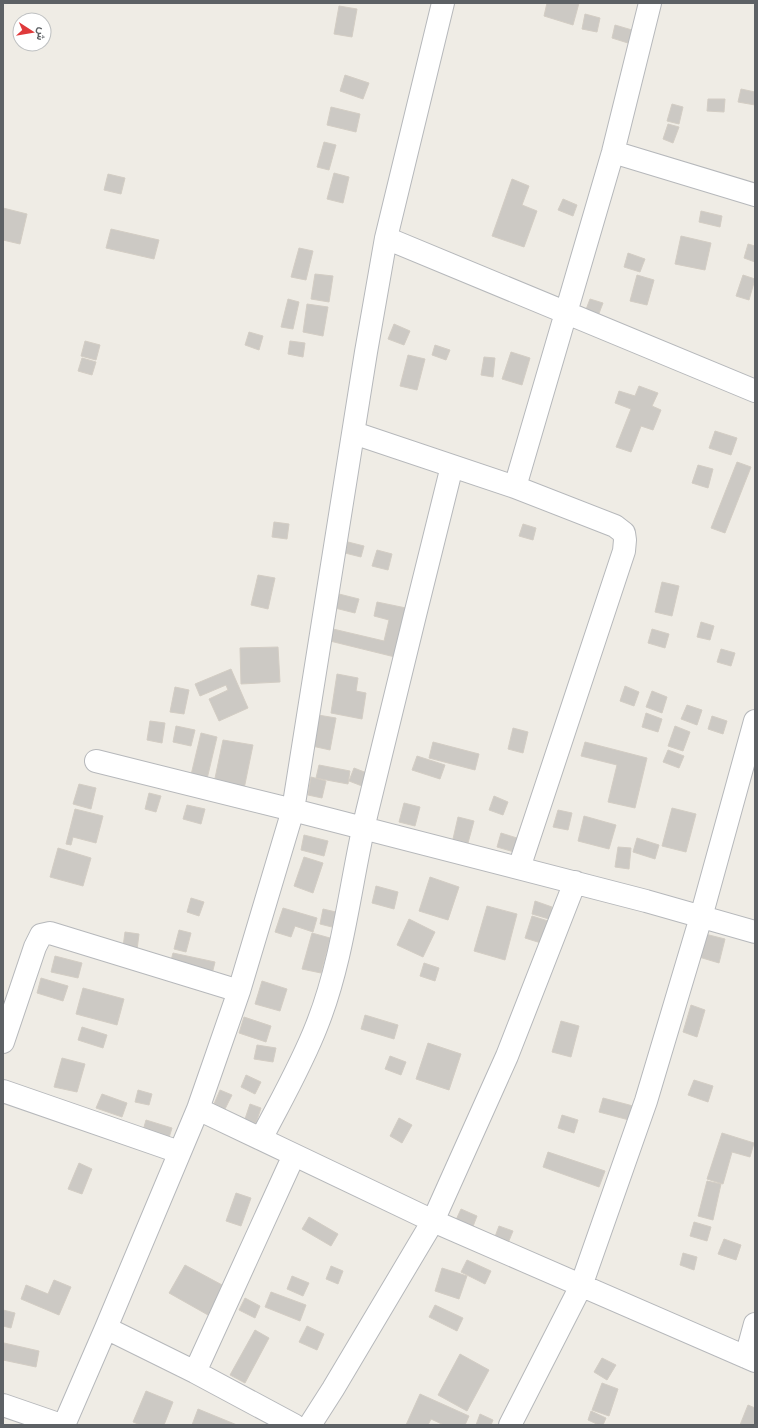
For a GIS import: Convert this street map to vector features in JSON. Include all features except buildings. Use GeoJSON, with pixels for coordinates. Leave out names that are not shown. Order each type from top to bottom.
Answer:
{"type":"FeatureCollection","features":[{"type":"Feature","properties":{"kind":"street"},"geometry":{"type":"LineString","coordinates":[[3,1405],[62,1425],[106,1328],[198,1109],[239,991],[293,810],[386,238],[443,3]]}},
{"type":"Feature","properties":{"kind":"street"},"geometry":{"type":"LineString","coordinates":[[515,487],[613,152],[650,3]]}},
{"type":"Feature","properties":{"kind":"street"},"geometry":{"type":"LineString","coordinates":[[613,152],[755,195]]}},
{"type":"Feature","properties":{"kind":"street"},"geometry":{"type":"LineString","coordinates":[[386,238],[755,391]]}},
{"type":"Feature","properties":{"kind":"street"},"geometry":{"type":"LineString","coordinates":[[354,433],[515,487],[615,526],[624,532],[624,551],[519,868]]}},
{"type":"Feature","properties":{"kind":"street"},"geometry":{"type":"LineString","coordinates":[[262,1139],[318,1025],[338,955],[363,828],[452,466]]}},
{"type":"Feature","properties":{"kind":"street"},"geometry":{"type":"LineString","coordinates":[[510,1425],[581,1286],[646,1101],[701,917],[755,721]]}},
{"type":"Feature","properties":{"kind":"street"},"geometry":{"type":"LineString","coordinates":[[96,760],[646,900],[755,932]]}},
{"type":"Feature","properties":{"kind":"street"},"geometry":{"type":"LineString","coordinates":[[310,1425],[433,1221],[507,1056],[575,882]]}},
{"type":"Feature","properties":{"kind":"street"},"geometry":{"type":"LineString","coordinates":[[3,1042],[35,947],[41,935],[50,933],[239,991]]}},
{"type":"Feature","properties":{"kind":"street"},"geometry":{"type":"LineString","coordinates":[[3,1091],[179,1152]]}},
{"type":"Feature","properties":{"kind":"street"},"geometry":{"type":"LineString","coordinates":[[198,1109],[433,1221],[750,1359],[755,1324]]}},
{"type":"Feature","properties":{"kind":"street"},"geometry":{"type":"LineString","coordinates":[[195,1372],[294,1154]]}},
{"type":"Feature","properties":{"kind":"street"},"geometry":{"type":"LineString","coordinates":[[106,1328],[195,1372],[294,1425]]}}]}
